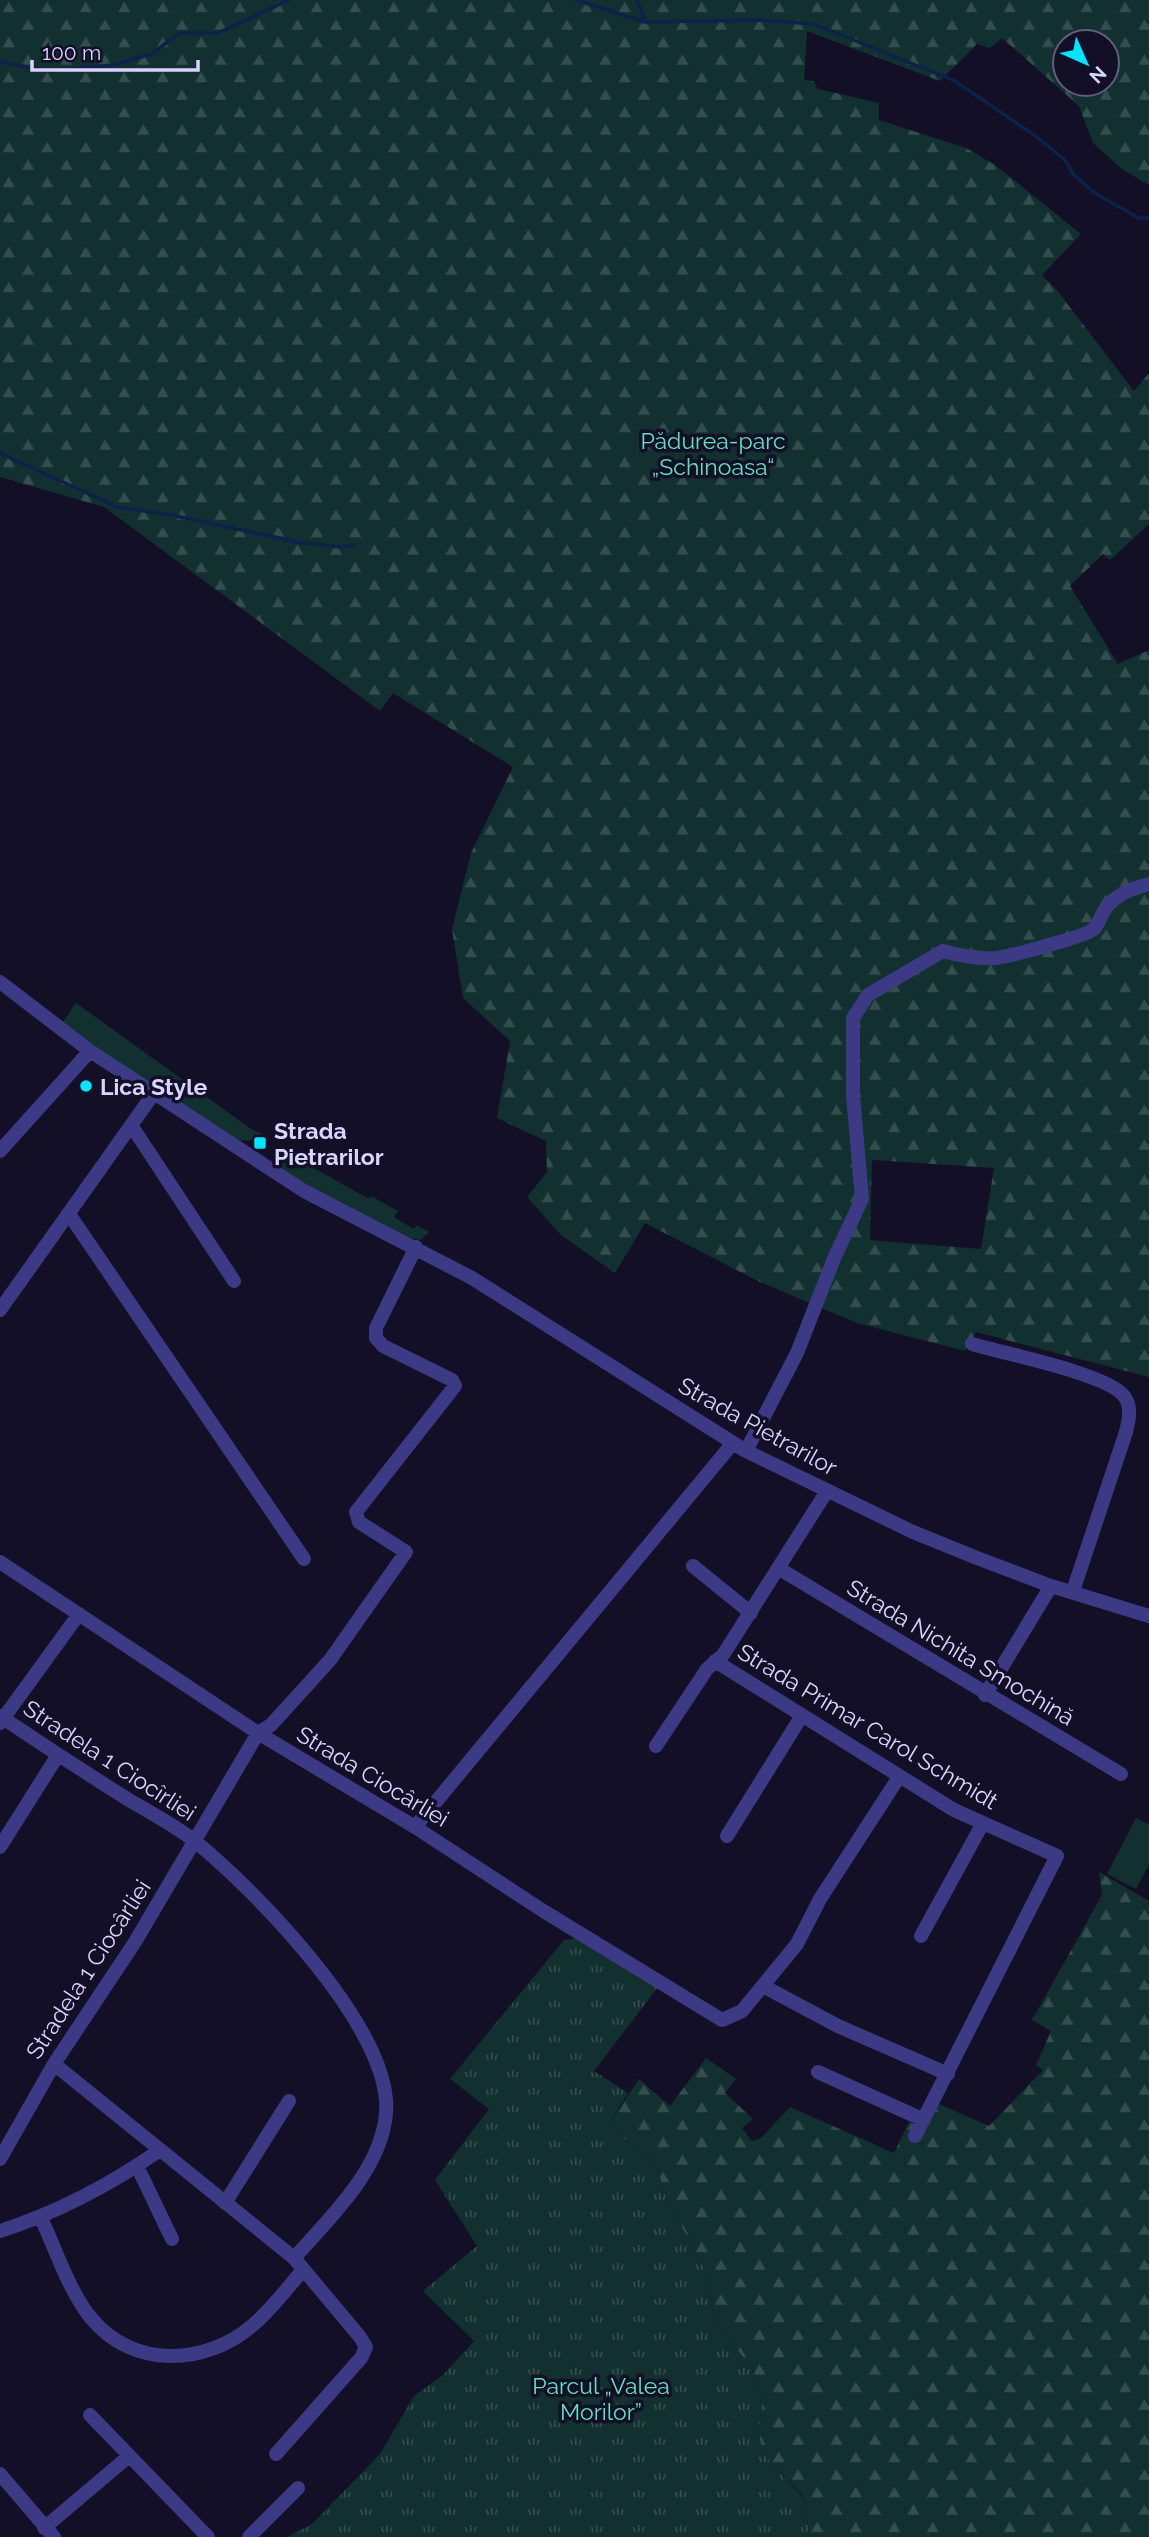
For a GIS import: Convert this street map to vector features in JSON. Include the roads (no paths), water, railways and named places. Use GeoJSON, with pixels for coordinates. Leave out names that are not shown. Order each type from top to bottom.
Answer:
{"type":"FeatureCollection","features":[{"type":"Feature","properties":{"kind":"street"},"geometry":{"type":"LineString","coordinates":[[746,1451],[798,1352],[835,1256],[862,1199],[853,1095],[853,1018],[868,995],[943,951],[965,957],[999,958],[1041,945],[1072,940],[1094,929],[1106,907],[1130,888],[1149,884]]}},
{"type":"Feature","properties":{"kind":"street","name":"Strada Pietrarilor"},"geometry":{"type":"LineString","coordinates":[[0,982],[90,1051],[303,1191],[472,1278],[746,1451],[913,1532],[1051,1586],[1149,1616]]}},
{"type":"Feature","properties":{"kind":"street"},"geometry":{"type":"LineString","coordinates":[[0,1151],[90,1051]]}},
{"type":"Feature","properties":{"kind":"street"},"geometry":{"type":"LineString","coordinates":[[0,1310],[153,1093]]}},
{"type":"Feature","properties":{"kind":"street"},"geometry":{"type":"LineString","coordinates":[[131,1125],[234,1281]]}},
{"type":"Feature","properties":{"kind":"street"},"geometry":{"type":"LineString","coordinates":[[69,1214],[304,1559]]}},
{"type":"Feature","properties":{"kind":"street","name":"Stradela 1 Ciocârliei"},"geometry":{"type":"LineString","coordinates":[[0,2159],[54,2064],[135,1942],[258,1733],[271,1725],[330,1660],[406,1552],[359,1522],[356,1512],[455,1386],[452,1380],[383,1346],[376,1338],[376,1328],[416,1247]]}},
{"type":"Feature","properties":{"kind":"street"},"geometry":{"type":"LineString","coordinates":[[972,1344],[1090,1377],[1115,1386],[1126,1398],[1130,1412],[1126,1432],[1073,1591]]}},
{"type":"Feature","properties":{"kind":"street"},"geometry":{"type":"LineString","coordinates":[[415,1827],[733,1443]]}},
{"type":"Feature","properties":{"kind":"street"},"geometry":{"type":"LineString","coordinates":[[656,1746],[715,1661],[723,1655],[827,1491]]}},
{"type":"Feature","properties":{"kind":"street","name":"Strada Ciocârliei"},"geometry":{"type":"LineString","coordinates":[[0,1562],[258,1733],[415,1827],[714,2017],[727,2020],[741,2011],[763,1986]]}},
{"type":"Feature","properties":{"kind":"street","name":"Strada Primar Carol Schmidt"},"geometry":{"type":"LineString","coordinates":[[693,1566],[751,1613]]}},
{"type":"Feature","properties":{"kind":"street","name":"Strada Nichita Smochină"},"geometry":{"type":"LineString","coordinates":[[778,1568],[985,1695],[1121,1774]]}},
{"type":"Feature","properties":{"kind":"street"},"geometry":{"type":"LineString","coordinates":[[985,1695],[1051,1586]]}},
{"type":"Feature","properties":{"kind":"street"},"geometry":{"type":"LineString","coordinates":[[1,1720],[79,1615]]}},
{"type":"Feature","properties":{"kind":"street","name":"Strada Primar Carol Schmidt"},"geometry":{"type":"LineString","coordinates":[[715,1661],[899,1777],[983,1823],[1057,1856],[915,2136]]}},
{"type":"Feature","properties":{"kind":"street"},"geometry":{"type":"LineString","coordinates":[[727,1836],[801,1717]]}},
{"type":"Feature","properties":{"kind":"street","name":"Stradela 1 Ciocîrliei"},"geometry":{"type":"LineString","coordinates":[[1,1720],[195,1841]]}},
{"type":"Feature","properties":{"kind":"street"},"geometry":{"type":"LineString","coordinates":[[0,1847],[58,1755]]}},
{"type":"Feature","properties":{"kind":"street"},"geometry":{"type":"LineString","coordinates":[[899,1777],[815,1907],[797,1944],[763,1986],[838,2026],[948,2074]]}},
{"type":"Feature","properties":{"kind":"street"},"geometry":{"type":"LineString","coordinates":[[921,1936],[983,1823]]}},
{"type":"Feature","properties":{"kind":"street"},"geometry":{"type":"LineString","coordinates":[[41,2218],[89,2316],[104,2332],[134,2350],[156,2358],[176,2358],[201,2352],[251,2327],[368,2166],[380,2140],[386,2115],[386,2091],[375,2052],[363,2029],[334,1988],[247,1891],[195,1841]]}},
{"type":"Feature","properties":{"kind":"street"},"geometry":{"type":"LineString","coordinates":[[54,2064],[298,2264],[366,2347],[355,2366],[276,2454]]}},
{"type":"Feature","properties":{"kind":"street"},"geometry":{"type":"LineString","coordinates":[[818,2072],[924,2120]]}},
{"type":"Feature","properties":{"kind":"street"},"geometry":{"type":"LineString","coordinates":[[225,2203],[289,2101]]}},
{"type":"Feature","properties":{"kind":"street"},"geometry":{"type":"LineString","coordinates":[[0,2231],[41,2218],[111,2184],[160,2150]]}},
{"type":"Feature","properties":{"kind":"street"},"geometry":{"type":"LineString","coordinates":[[137,2166],[172,2239]]}},
{"type":"Feature","properties":{"kind":"street"},"geometry":{"type":"LineString","coordinates":[[90,2415],[205,2536]]}},
{"type":"Feature","properties":{"kind":"street"},"geometry":{"type":"LineString","coordinates":[[0,2474],[49,2533],[128,2456]]}},
{"type":"Feature","properties":{"kind":"street"},"geometry":{"type":"LineString","coordinates":[[249,2537],[298,2488]]}},
{"type":"Feature","properties":{"kind":"waterway"},"geometry":{"type":"LineString","coordinates":[[0,62],[49,71],[113,65],[151,54],[180,33],[218,33],[289,0]]}},
{"type":"Feature","properties":{"kind":"waterway"},"geometry":{"type":"LineString","coordinates":[[576,0],[645,22],[762,20],[814,24],[955,81],[1037,137],[1064,159],[1074,175],[1096,194],[1139,218],[1149,218]]}},
{"type":"Feature","properties":{"kind":"waterway"},"geometry":{"type":"LineString","coordinates":[[637,0],[645,21]]}},
{"type":"Feature","properties":{"kind":"waterway"},"geometry":{"type":"LineString","coordinates":[[0,453],[117,507],[171,515],[303,543],[341,547],[355,545]]}},
{"type":"Feature","properties":{"kind":"place","name":"Lica Style"},"geometry":{"type":"Point","coordinates":[86,1086]}},
{"type":"Feature","properties":{"kind":"place","name":"Strada Pietrarilor"},"geometry":{"type":"Point","coordinates":[260,1143]}},
{"type":"Feature","properties":{"kind":"park label","name":"Pădurea-parc „Schinoasa“"},"geometry":{"type":"Point","coordinates":[713,453]}},
{"type":"Feature","properties":{"kind":"park label","name":"Parcul „Valea Morilor”"},"geometry":{"type":"Point","coordinates":[601,2398]}}]}
